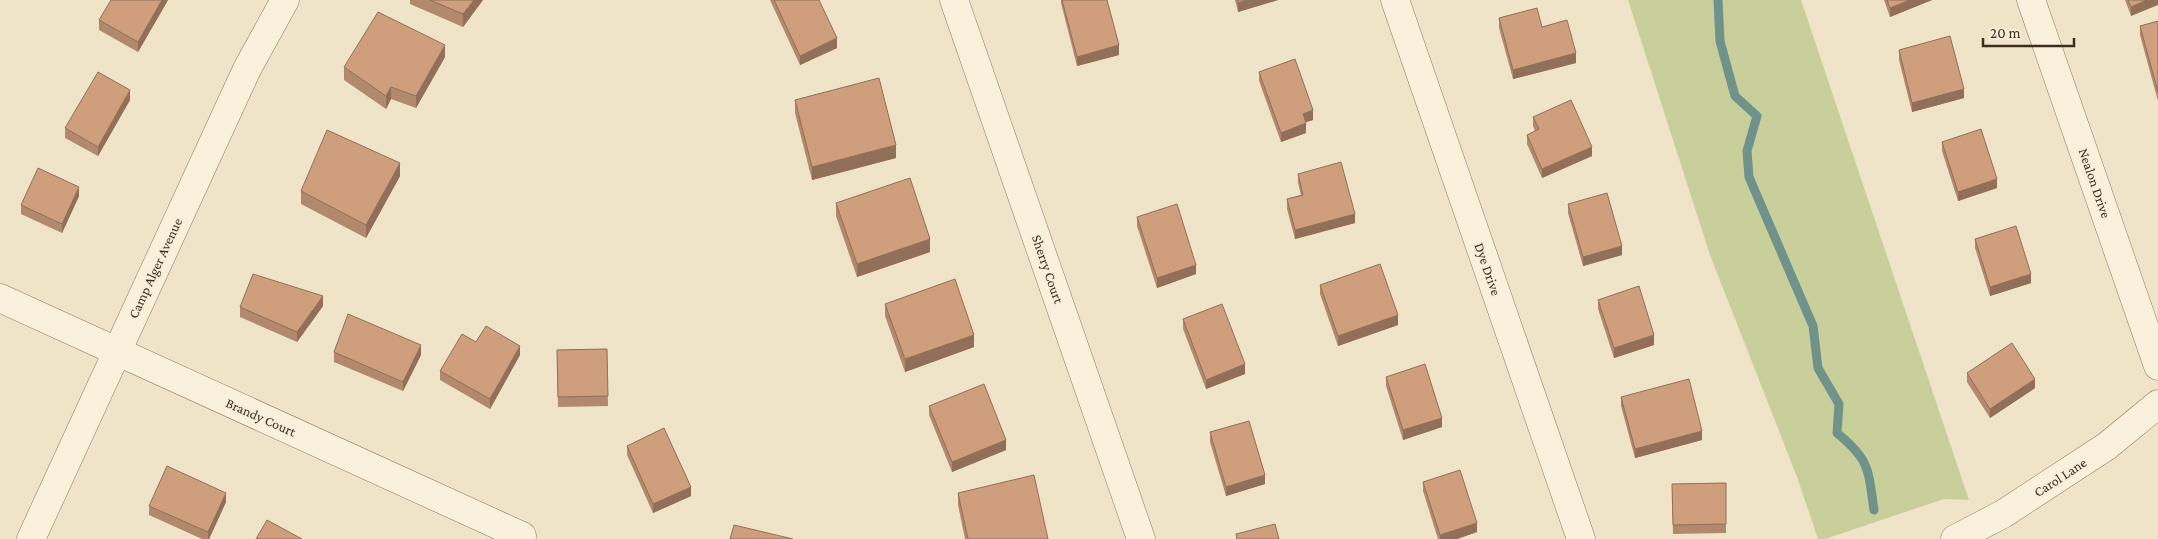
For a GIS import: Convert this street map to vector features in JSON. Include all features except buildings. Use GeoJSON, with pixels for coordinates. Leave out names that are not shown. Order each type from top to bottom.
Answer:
{"type":"FeatureCollection","features":[{"type":"Feature","properties":{"kind":"street","name":"Camp Alger Avenue"},"geometry":{"type":"LineString","coordinates":[[31,539],[247,69],[285,0]]}},
{"type":"Feature","properties":{"kind":"street","name":"Sherry Court"},"geometry":{"type":"LineString","coordinates":[[954,0],[1141,539]]}},
{"type":"Feature","properties":{"kind":"street","name":"Dye Drive"},"geometry":{"type":"LineString","coordinates":[[1395,0],[1581,539]]}},
{"type":"Feature","properties":{"kind":"street","name":"Nealon Drive"},"geometry":{"type":"LineString","coordinates":[[2031,0],[2158,366]]}},
{"type":"Feature","properties":{"kind":"street","name":"Brandy Court"},"geometry":{"type":"LineString","coordinates":[[0,298],[522,536]]}},
{"type":"Feature","properties":{"kind":"street","name":"Carol Lane"},"geometry":{"type":"LineString","coordinates":[[1955,539],[2003,514],[2107,446],[2158,404]]}},
{"type":"Feature","properties":{"kind":"green space"},"geometry":{"type":"Polygon","coordinates":[[[1628,0],[1801,0],[1969,500],[1944,499],[1825,539],[1818,539],[1797,477],[1710,255],[1628,0]]]}},
{"type":"Feature","properties":{"kind":"waterway"},"geometry":{"type":"LineString","coordinates":[[1718,0],[1720,41],[1735,96],[1757,116],[1747,151],[1749,177],[1813,326],[1818,368],[1839,404],[1837,433],[1856,451],[1866,466],[1874,510]]}}]}
